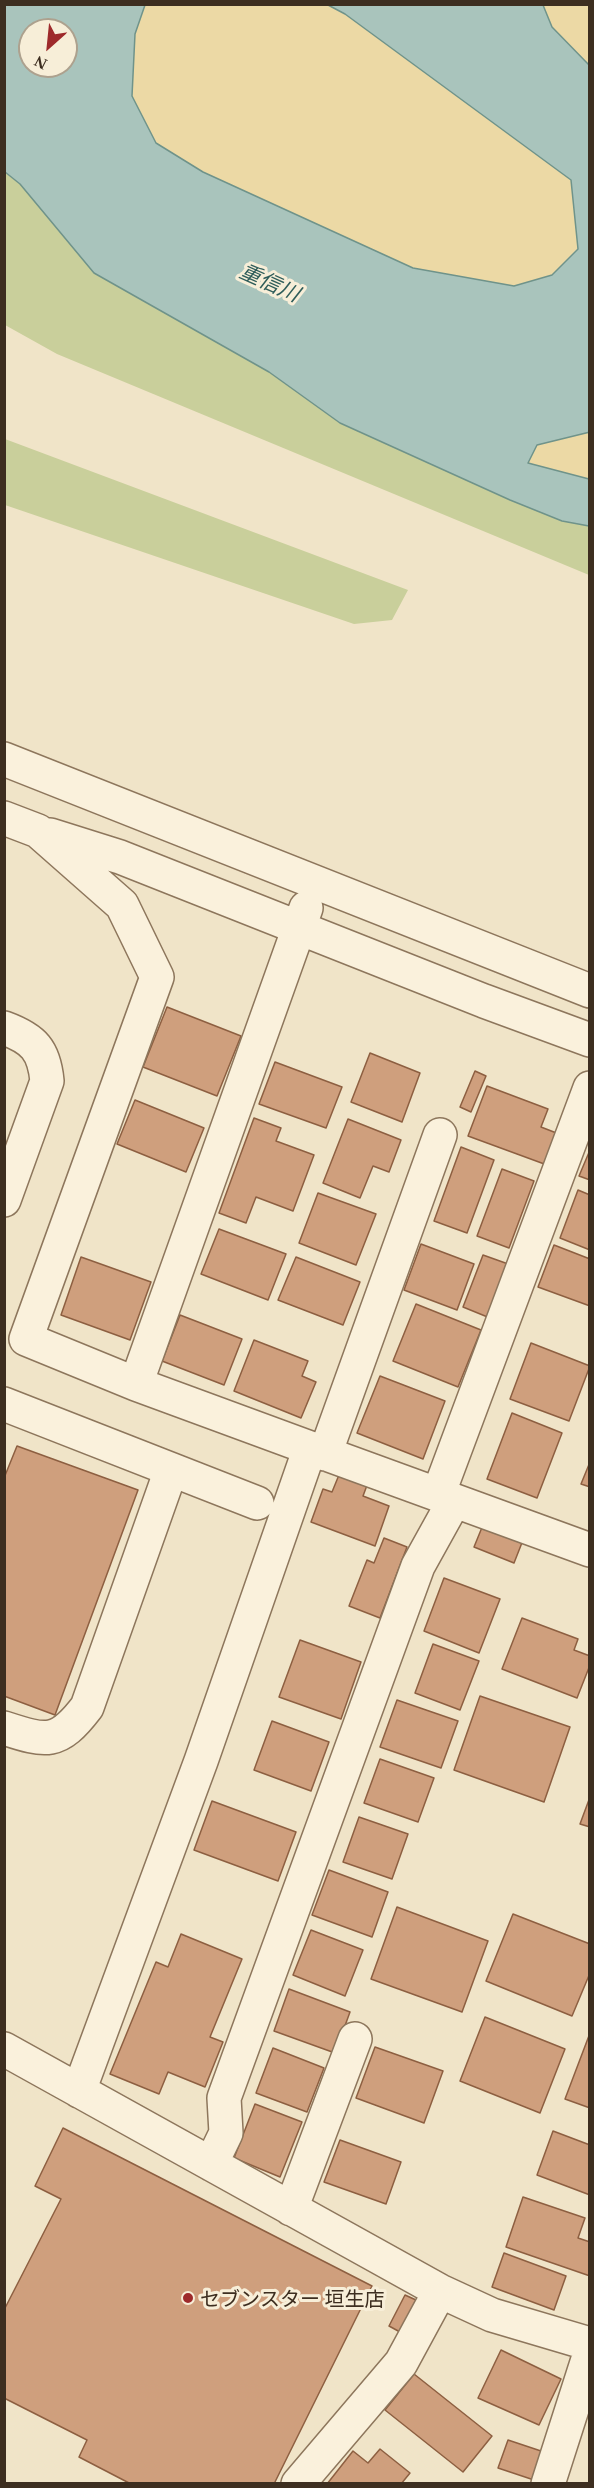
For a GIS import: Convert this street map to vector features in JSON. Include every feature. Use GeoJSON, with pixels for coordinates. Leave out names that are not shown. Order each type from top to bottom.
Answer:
{"type":"FeatureCollection","features":[{"type":"Feature","properties":{"kind":"street"},"geometry":{"type":"LineString","coordinates":[[4,759],[590,991]]}},
{"type":"Feature","properties":{"kind":"street"},"geometry":{"type":"LineString","coordinates":[[4,818],[120,857],[484,1001],[590,1040]]}},
{"type":"Feature","properties":{"kind":"street"},"geometry":{"type":"LineString","coordinates":[[38,831],[122,905],[157,977],[26,1340],[136,1384],[590,1550]]}},
{"type":"Feature","properties":{"kind":"street"},"geometry":{"type":"LineString","coordinates":[[136,1384],[316,882]]}},
{"type":"Feature","properties":{"kind":"street"},"geometry":{"type":"LineString","coordinates":[[4,1028],[22,1035],[36,1046],[45,1064],[47,1082],[4,1200]]}},
{"type":"Feature","properties":{"kind":"street"},"geometry":{"type":"LineString","coordinates":[[211,2164],[226,2133],[224,2098],[418,1566],[446,1498],[590,1088]]}},
{"type":"Feature","properties":{"kind":"street"},"geometry":{"type":"LineString","coordinates":[[80,2091],[201,1761],[440,1135]]}},
{"type":"Feature","properties":{"kind":"street"},"geometry":{"type":"LineString","coordinates":[[4,1404],[257,1503]]}},
{"type":"Feature","properties":{"kind":"street"},"geometry":{"type":"LineString","coordinates":[[4,1728],[52,1739],[71,1729],[87,1707],[171,1470]]}},
{"type":"Feature","properties":{"kind":"street"},"geometry":{"type":"LineString","coordinates":[[291,2209],[355,2039]]}},
{"type":"Feature","properties":{"kind":"street"},"geometry":{"type":"LineString","coordinates":[[4,2049],[440,2291],[492,2315],[590,2344]]}},
{"type":"Feature","properties":{"kind":"street"},"geometry":{"type":"LineString","coordinates":[[298,2484],[401,2363],[440,2291]]}},
{"type":"Feature","properties":{"kind":"street"},"geometry":{"type":"LineString","coordinates":[[548,2484],[590,2354]]}},
{"type":"Feature","properties":{"kind":"green space"},"geometry":{"type":"Polygon","coordinates":[[[4,172],[340,423],[562,521],[589,526],[589,575],[57,354],[5,325],[4,172]]]}},
{"type":"Feature","properties":{"kind":"green space"},"geometry":{"type":"Polygon","coordinates":[[[4,439],[408,590],[392,620],[354,624],[5,505],[4,439]]]}},
{"type":"Feature","properties":{"kind":"sand"},"geometry":{"type":"Polygon","coordinates":[[[145,5],[328,5],[345,14],[571,180],[578,248],[552,275],[514,286],[413,268],[203,172],[156,143],[132,96],[135,34],[145,5]]]}},
{"type":"Feature","properties":{"kind":"sand"},"geometry":{"type":"Polygon","coordinates":[[[543,5],[589,5],[589,65],[552,27],[543,5]]]}},
{"type":"Feature","properties":{"kind":"sand"},"geometry":{"type":"Polygon","coordinates":[[[589,432],[589,479],[528,463],[537,445],[589,432]]]}},
{"type":"Feature","properties":{"kind":"water","name":"重信川"},"geometry":{"type":"Polygon","coordinates":[[[4,5],[145,5],[135,34],[132,96],[156,143],[203,172],[413,268],[514,286],[552,275],[578,249],[571,180],[345,14],[328,5],[543,5],[552,27],[589,65],[590,432],[537,445],[528,463],[589,479],[589,526],[562,521],[510,500],[340,423],[269,372],[94,273],[20,184],[5,172],[4,5]]]}},
{"type":"Feature","properties":{"kind":"building"},"geometry":{"type":"Polygon","coordinates":[[[167,1007],[241,1036],[217,1096],[143,1067],[167,1007]]]}},
{"type":"Feature","properties":{"kind":"building"},"geometry":{"type":"Polygon","coordinates":[[[370,1053],[420,1073],[402,1122],[351,1102],[370,1053]]]}},
{"type":"Feature","properties":{"kind":"building"},"geometry":{"type":"Polygon","coordinates":[[[275,1062],[342,1087],[326,1128],[259,1104],[275,1062]]]}},
{"type":"Feature","properties":{"kind":"building"},"geometry":{"type":"Polygon","coordinates":[[[475,1071],[486,1076],[471,1112],[460,1107],[475,1071]]]}},
{"type":"Feature","properties":{"kind":"building"},"geometry":{"type":"Polygon","coordinates":[[[487,1086],[548,1109],[541,1127],[559,1134],[547,1165],[468,1136],[487,1086]]]}},
{"type":"Feature","properties":{"kind":"building"},"geometry":{"type":"Polygon","coordinates":[[[135,1100],[204,1128],[186,1172],[117,1144],[135,1100]]]}},
{"type":"Feature","properties":{"kind":"building"},"geometry":{"type":"Polygon","coordinates":[[[254,1118],[281,1128],[276,1141],[314,1155],[293,1211],[256,1197],[246,1223],[219,1213],[254,1118]]]}},
{"type":"Feature","properties":{"kind":"building"},"geometry":{"type":"Polygon","coordinates":[[[348,1119],[401,1140],[389,1172],[373,1166],[360,1198],[323,1183],[348,1119]]]}},
{"type":"Feature","properties":{"kind":"building"},"geometry":{"type":"Polygon","coordinates":[[[461,1147],[494,1160],[467,1233],[434,1221],[461,1147]]]}},
{"type":"Feature","properties":{"kind":"building"},"geometry":{"type":"Polygon","coordinates":[[[590,1150],[590,1180],[579,1176],[590,1150]]]}},
{"type":"Feature","properties":{"kind":"building"},"geometry":{"type":"Polygon","coordinates":[[[502,1169],[534,1181],[509,1248],[477,1236],[502,1169]]]}},
{"type":"Feature","properties":{"kind":"building"},"geometry":{"type":"Polygon","coordinates":[[[578,1190],[590,1195],[590,1250],[560,1238],[578,1190]]]}},
{"type":"Feature","properties":{"kind":"building"},"geometry":{"type":"Polygon","coordinates":[[[318,1193],[376,1214],[356,1265],[299,1243],[318,1193]]]}},
{"type":"Feature","properties":{"kind":"building"},"geometry":{"type":"Polygon","coordinates":[[[219,1229],[286,1254],[268,1300],[201,1274],[219,1229]]]}},
{"type":"Feature","properties":{"kind":"building"},"geometry":{"type":"Polygon","coordinates":[[[421,1244],[474,1264],[457,1310],[404,1290],[421,1244]]]}},
{"type":"Feature","properties":{"kind":"building"},"geometry":{"type":"Polygon","coordinates":[[[554,1245],[590,1259],[590,1306],[538,1287],[554,1245]]]}},
{"type":"Feature","properties":{"kind":"building"},"geometry":{"type":"Polygon","coordinates":[[[483,1255],[511,1265],[490,1318],[463,1307],[483,1255]]]}},
{"type":"Feature","properties":{"kind":"building"},"geometry":{"type":"Polygon","coordinates":[[[81,1257],[151,1282],[130,1340],[61,1315],[81,1257]]]}},
{"type":"Feature","properties":{"kind":"building"},"geometry":{"type":"Polygon","coordinates":[[[296,1257],[360,1282],[343,1325],[278,1300],[296,1257]]]}},
{"type":"Feature","properties":{"kind":"building"},"geometry":{"type":"Polygon","coordinates":[[[416,1304],[481,1330],[458,1387],[393,1361],[416,1304]]]}},
{"type":"Feature","properties":{"kind":"building"},"geometry":{"type":"Polygon","coordinates":[[[180,1315],[242,1339],[224,1385],[162,1361],[180,1315]]]}},
{"type":"Feature","properties":{"kind":"building"},"geometry":{"type":"Polygon","coordinates":[[[254,1340],[308,1361],[302,1376],[316,1382],[301,1418],[234,1391],[254,1340]]]}},
{"type":"Feature","properties":{"kind":"building"},"geometry":{"type":"Polygon","coordinates":[[[531,1343],[590,1366],[569,1421],[510,1399],[531,1343]]]}},
{"type":"Feature","properties":{"kind":"building"},"geometry":{"type":"Polygon","coordinates":[[[380,1376],[445,1401],[423,1459],[357,1433],[380,1376]]]}},
{"type":"Feature","properties":{"kind":"building"},"geometry":{"type":"Polygon","coordinates":[[[512,1413],[562,1433],[537,1498],[487,1479],[512,1413]]]}},
{"type":"Feature","properties":{"kind":"building"},"geometry":{"type":"Polygon","coordinates":[[[17,1446],[138,1490],[55,1715],[4,1696],[4,1478],[17,1446]]]}},
{"type":"Feature","properties":{"kind":"building"},"geometry":{"type":"Polygon","coordinates":[[[590,1462],[590,1487],[581,1484],[590,1462]]]}},
{"type":"Feature","properties":{"kind":"building"},"geometry":{"type":"Polygon","coordinates":[[[341,1470],[369,1480],[363,1496],[389,1506],[375,1546],[311,1522],[323,1489],[332,1492],[341,1470]]]}},
{"type":"Feature","properties":{"kind":"building"},"geometry":{"type":"Polygon","coordinates":[[[485,1520],[525,1535],[514,1563],[474,1547],[485,1520]]]}},
{"type":"Feature","properties":{"kind":"building"},"geometry":{"type":"Polygon","coordinates":[[[384,1538],[407,1547],[380,1618],[349,1606],[367,1560],[374,1563],[384,1538]]]}},
{"type":"Feature","properties":{"kind":"building"},"geometry":{"type":"Polygon","coordinates":[[[444,1578],[500,1599],[479,1653],[424,1631],[444,1578]]]}},
{"type":"Feature","properties":{"kind":"building"},"geometry":{"type":"Polygon","coordinates":[[[522,1618],[578,1639],[574,1650],[590,1656],[590,1665],[577,1698],[502,1669],[522,1618]]]}},
{"type":"Feature","properties":{"kind":"building"},"geometry":{"type":"Polygon","coordinates":[[[300,1640],[361,1662],[341,1719],[279,1697],[300,1640]]]}},
{"type":"Feature","properties":{"kind":"building"},"geometry":{"type":"Polygon","coordinates":[[[433,1644],[479,1661],[460,1710],[415,1693],[433,1644]]]}},
{"type":"Feature","properties":{"kind":"building"},"geometry":{"type":"Polygon","coordinates":[[[480,1696],[570,1727],[544,1802],[454,1770],[480,1696]]]}},
{"type":"Feature","properties":{"kind":"building"},"geometry":{"type":"Polygon","coordinates":[[[397,1700],[458,1721],[441,1768],[380,1747],[397,1700]]]}},
{"type":"Feature","properties":{"kind":"building"},"geometry":{"type":"Polygon","coordinates":[[[272,1721],[329,1742],[311,1791],[254,1770],[272,1721]]]}},
{"type":"Feature","properties":{"kind":"building"},"geometry":{"type":"Polygon","coordinates":[[[380,1759],[434,1778],[418,1822],[364,1803],[380,1759]]]}},
{"type":"Feature","properties":{"kind":"building"},"geometry":{"type":"Polygon","coordinates":[[[590,1797],[590,1827],[580,1824],[590,1797]]]}},
{"type":"Feature","properties":{"kind":"building"},"geometry":{"type":"Polygon","coordinates":[[[212,1801],[296,1832],[278,1881],[194,1850],[212,1801]]]}},
{"type":"Feature","properties":{"kind":"building"},"geometry":{"type":"Polygon","coordinates":[[[359,1817],[408,1834],[392,1879],[343,1862],[359,1817]]]}},
{"type":"Feature","properties":{"kind":"building"},"geometry":{"type":"Polygon","coordinates":[[[329,1870],[388,1892],[372,1937],[312,1915],[329,1870]]]}},
{"type":"Feature","properties":{"kind":"building"},"geometry":{"type":"Polygon","coordinates":[[[397,1907],[488,1941],[462,2012],[371,1979],[397,1907]]]}},
{"type":"Feature","properties":{"kind":"building"},"geometry":{"type":"Polygon","coordinates":[[[513,1914],[590,1944],[590,1973],[572,2016],[486,1981],[513,1914]]]}},
{"type":"Feature","properties":{"kind":"building"},"geometry":{"type":"Polygon","coordinates":[[[311,1930],[363,1950],[345,1996],[293,1975],[311,1930]]]}},
{"type":"Feature","properties":{"kind":"building"},"geometry":{"type":"Polygon","coordinates":[[[181,1934],[242,1959],[210,2037],[223,2042],[205,2087],[168,2072],[159,2094],[110,2074],[156,1962],[168,1967],[181,1934]]]}},
{"type":"Feature","properties":{"kind":"building"},"geometry":{"type":"Polygon","coordinates":[[[289,1989],[350,2012],[335,2053],[274,2031],[289,1989]]]}},
{"type":"Feature","properties":{"kind":"building"},"geometry":{"type":"Polygon","coordinates":[[[485,2017],[565,2049],[540,2113],[460,2081],[485,2017]]]}},
{"type":"Feature","properties":{"kind":"building"},"geometry":{"type":"Polygon","coordinates":[[[590,2033],[590,2108],[565,2099],[590,2033]]]}},
{"type":"Feature","properties":{"kind":"building"},"geometry":{"type":"Polygon","coordinates":[[[375,2047],[443,2071],[424,2123],[356,2098],[375,2047]]]}},
{"type":"Feature","properties":{"kind":"building"},"geometry":{"type":"Polygon","coordinates":[[[273,2048],[324,2068],[307,2112],[256,2093],[273,2048]]]}},
{"type":"Feature","properties":{"kind":"building"},"geometry":{"type":"Polygon","coordinates":[[[255,2104],[302,2122],[280,2177],[234,2158],[255,2104]]]}},
{"type":"Feature","properties":{"kind":"building","name":"セブンスター 垣生店"},"geometry":{"type":"Polygon","coordinates":[[[63,2128],[372,2286],[274,2484],[131,2484],[79,2457],[87,2440],[4,2398],[4,2310],[61,2199],[35,2186],[63,2128]]]}},
{"type":"Feature","properties":{"kind":"building"},"geometry":{"type":"Polygon","coordinates":[[[553,2131],[590,2145],[590,2195],[537,2175],[553,2131]]]}},
{"type":"Feature","properties":{"kind":"building"},"geometry":{"type":"Polygon","coordinates":[[[340,2140],[401,2162],[386,2204],[324,2182],[340,2140]]]}},
{"type":"Feature","properties":{"kind":"building"},"geometry":{"type":"Polygon","coordinates":[[[523,2197],[585,2218],[578,2238],[590,2242],[590,2276],[506,2247],[523,2197]]]}},
{"type":"Feature","properties":{"kind":"building"},"geometry":{"type":"Polygon","coordinates":[[[504,2253],[566,2276],[554,2310],[492,2287],[504,2253]]]}},
{"type":"Feature","properties":{"kind":"building"},"geometry":{"type":"Polygon","coordinates":[[[405,2295],[416,2300],[400,2332],[389,2326],[405,2295]]]}},
{"type":"Feature","properties":{"kind":"building"},"geometry":{"type":"Polygon","coordinates":[[[501,2350],[561,2379],[539,2425],[478,2398],[501,2350]]]}},
{"type":"Feature","properties":{"kind":"building"},"geometry":{"type":"Polygon","coordinates":[[[414,2374],[492,2436],[463,2472],[385,2410],[414,2374]]]}},
{"type":"Feature","properties":{"kind":"building"},"geometry":{"type":"Polygon","coordinates":[[[508,2440],[547,2453],[537,2481],[498,2468],[508,2440]]]}},
{"type":"Feature","properties":{"kind":"building"},"geometry":{"type":"Polygon","coordinates":[[[380,2449],[410,2473],[401,2484],[327,2484],[353,2451],[368,2463],[380,2449]]]}},
{"type":"Feature","properties":{"kind":"place","name":"セブンスター 垣生店"},"geometry":{"type":"Point","coordinates":[188,2298]}}]}
